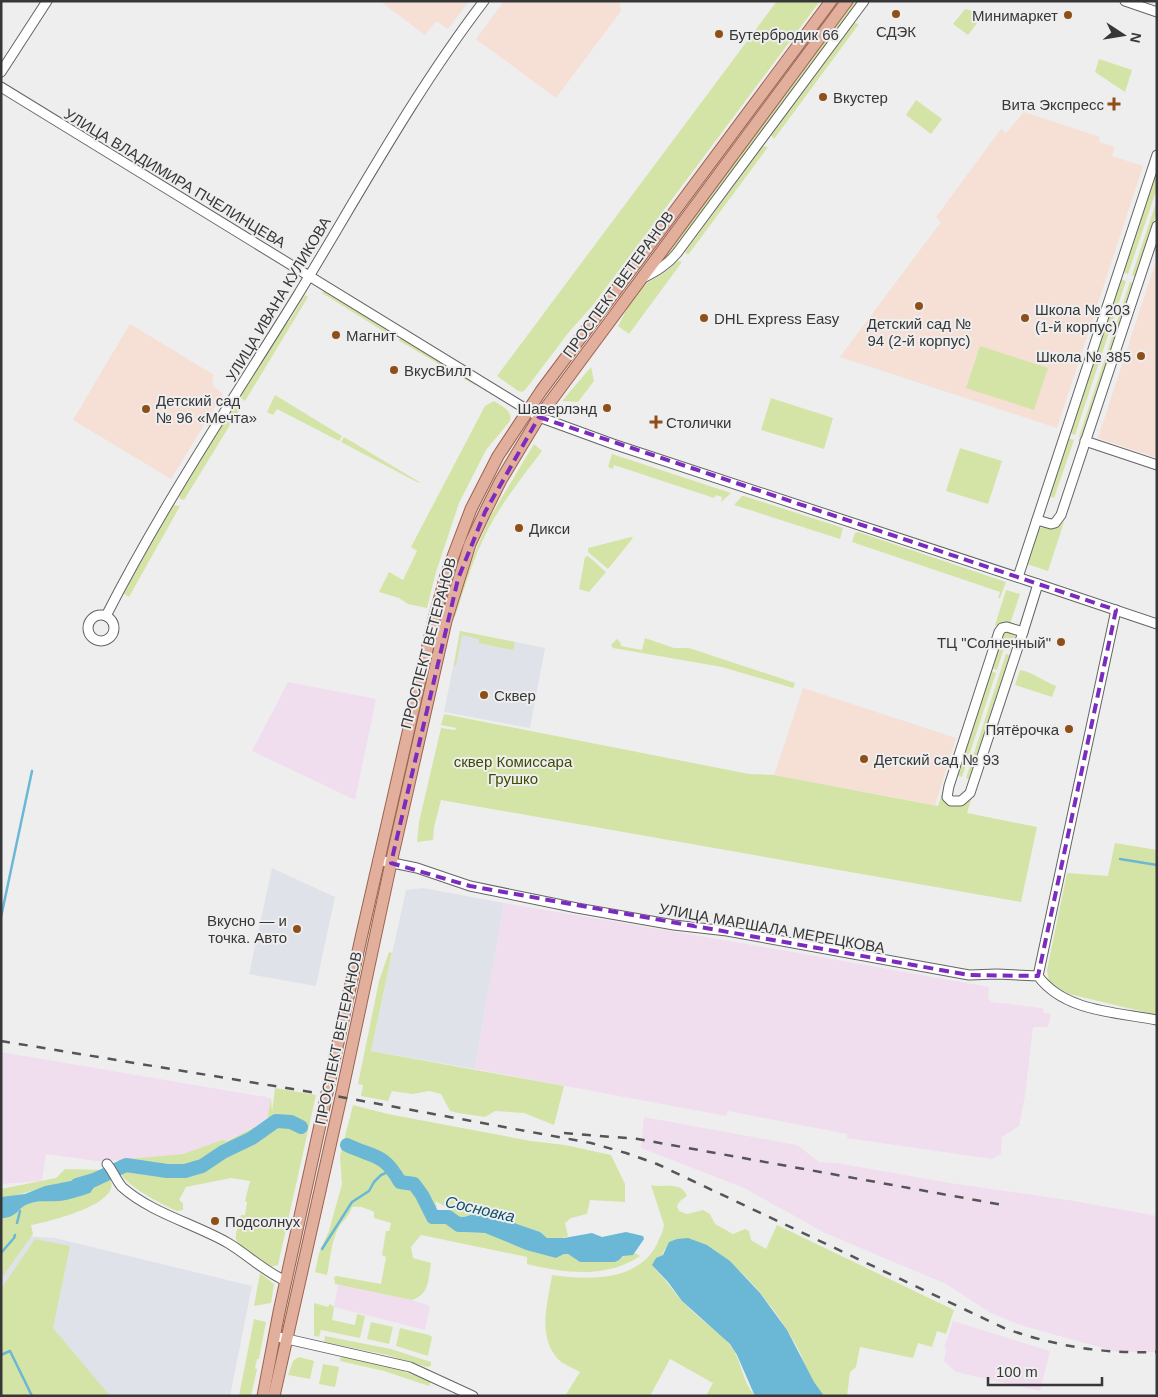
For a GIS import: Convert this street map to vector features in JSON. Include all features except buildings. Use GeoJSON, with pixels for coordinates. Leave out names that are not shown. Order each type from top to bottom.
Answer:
{"type":"FeatureCollection","features":[{"type":"Feature","properties":{"kind":"main road","name":"ПРОСПЕКТ ВЕТЕРАНОВ"},"geometry":{"type":"LineString","coordinates":[[263,1396],[274,1336],[378,860],[434,619],[446,575],[459,540],[485,480],[528,411],[831,1]]}},
{"type":"Feature","properties":{"kind":"main road","name":"ПРОСПЕКТ ВЕТЕРАНОВ"},"geometry":{"type":"LineString","coordinates":[[274,1396],[446,621],[470,544],[501,480],[539,417],[847,1]]}},
{"type":"Feature","properties":{"kind":"street"},"geometry":{"type":"LineString","coordinates":[[1,72],[46,1]]}},
{"type":"Feature","properties":{"kind":"street","name":"УЛИЦА ИВАНА КУЛИКОВА"},"geometry":{"type":"LineString","coordinates":[[106,616],[172,498],[374,165],[451,44],[484,1]]}},
{"type":"Feature","properties":{"kind":"street"},"geometry":{"type":"LineString","coordinates":[[641,279],[660,270],[669,263],[864,1]]}},
{"type":"Feature","properties":{"kind":"street"},"geometry":{"type":"LineString","coordinates":[[1125,1],[1157,12]]}},
{"type":"Feature","properties":{"kind":"street","name":"УЛИЦА ВЛАДИМИРА ПЧЕЛИНЦЕВА"},"geometry":{"type":"LineString","coordinates":[[1,87],[539,417],[613,444],[1157,624]]}},
{"type":"Feature","properties":{"kind":"street"},"geometry":{"type":"LineString","coordinates":[[1018,577],[1157,155]]}},
{"type":"Feature","properties":{"kind":"street"},"geometry":{"type":"LineString","coordinates":[[1036,520],[1051,524],[1059,520],[1157,226]]}},
{"type":"Feature","properties":{"kind":"street"},"geometry":{"type":"LineString","coordinates":[[1085,441],[1157,465]]}},
{"type":"Feature","properties":{"kind":"street"},"geometry":{"type":"LineString","coordinates":[[1023,632],[1007,627],[1002,628],[1000,632],[948,786],[947,797],[951,801],[961,801],[970,793],[1023,632],[1038,584]]}},
{"type":"Feature","properties":{"kind":"street"},"geometry":{"type":"LineString","coordinates":[[1116,610],[1038,976],[1048,988],[1074,1003],[1157,1020]]}},
{"type":"Feature","properties":{"kind":"street","name":"УЛИЦА МАРШАЛА МЕРЕЦКОВА"},"geometry":{"type":"LineString","coordinates":[[378,860],[417,868],[470,886],[620,916],[727,931],[969,975],[1012,974],[1038,976]]}},
{"type":"Feature","properties":{"kind":"street"},"geometry":{"type":"LineString","coordinates":[[109,1166],[122,1186],[137,1198],[228,1243],[266,1270],[286,1281]]}},
{"type":"Feature","properties":{"kind":"street"},"geometry":{"type":"LineString","coordinates":[[274,1336],[410,1367],[473,1396]]}},
{"type":"Feature","properties":{"kind":"highlighted area"},"geometry":{"type":"Polygon","coordinates":[[[539,417],[1116,610],[1038,976],[969,975],[470,886],[391,863],[458,579],[485,512],[539,417]]]}},
{"type":"Feature","properties":{"kind":"shaded area"},"geometry":{"type":"Polygon","coordinates":[[[380,1],[469,1],[448,29],[436,21],[425,35],[380,1]]]}},
{"type":"Feature","properties":{"kind":"shaded area"},"geometry":{"type":"Polygon","coordinates":[[[504,1],[619,1],[621,11],[556,98],[476,39],[504,1]]]}},
{"type":"Feature","properties":{"kind":"shaded area","name":"Школа № 203 (1-й корпус)"},"geometry":{"type":"Polygon","coordinates":[[[1024,112],[1100,137],[1099,142],[1115,147],[1112,156],[1143,166],[1057,428],[840,357],[941,222],[936,217],[1001,129],[1006,133],[1024,112]]]}},
{"type":"Feature","properties":{"kind":"shaded area","name":"Школа № 385"},"geometry":{"type":"Polygon","coordinates":[[[1157,258],[1157,458],[1098,438],[1157,258]]]}},
{"type":"Feature","properties":{"kind":"shaded area","name":"Детский сад № 96 «Мечта»"},"geometry":{"type":"Polygon","coordinates":[[[130,324],[214,375],[212,381],[214,387],[223,394],[171,479],[73,420],[130,324]]]}},
{"type":"Feature","properties":{"kind":"shaded area"},"geometry":{"type":"Polygon","coordinates":[[[460,631],[545,648],[530,728],[444,712],[460,631]]]}},
{"type":"Feature","properties":{"kind":"shaded area"},"geometry":{"type":"Polygon","coordinates":[[[288,682],[376,699],[355,800],[252,751],[288,682]]]}},
{"type":"Feature","properties":{"kind":"shaded area","name":"Детский сад № 93"},"geometry":{"type":"Polygon","coordinates":[[[803,688],[956,738],[935,805],[774,775],[803,688]]]}},
{"type":"Feature","properties":{"kind":"shaded area"},"geometry":{"type":"Polygon","coordinates":[[[272,868],[335,897],[316,986],[249,974],[272,868]]]}},
{"type":"Feature","properties":{"kind":"shaded area"},"geometry":{"type":"Polygon","coordinates":[[[423,888],[504,903],[475,1069],[371,1051],[406,890],[423,888]]]}},
{"type":"Feature","properties":{"kind":"shaded area"},"geometry":{"type":"Polygon","coordinates":[[[504,903],[989,987],[988,998],[992,1002],[1042,1008],[1044,1010],[1043,1013],[1051,1014],[1048,1027],[1033,1027],[1025,1096],[1019,1126],[1002,1137],[1001,1154],[992,1159],[847,1138],[847,1134],[728,1111],[726,1116],[475,1069],[504,903]]]}},
{"type":"Feature","properties":{"kind":"shaded area"},"geometry":{"type":"Polygon","coordinates":[[[1,1052],[271,1098],[267,1121],[226,1141],[222,1140],[183,1154],[143,1159],[97,1161],[46,1154],[42,1181],[1,1184],[1,1052]]]}},
{"type":"Feature","properties":{"kind":"shaded area"},"geometry":{"type":"Polygon","coordinates":[[[644,1117],[797,1145],[819,1162],[837,1163],[1157,1216],[1157,1352],[1117,1352],[1020,1325],[991,1313],[946,1284],[825,1233],[744,1188],[641,1148],[644,1117]]]}},
{"type":"Feature","properties":{"kind":"shaded area"},"geometry":{"type":"Polygon","coordinates":[[[26,1236],[55,1238],[252,1286],[230,1396],[1,1396],[1,1268],[26,1236]]]}},
{"type":"Feature","properties":{"kind":"shaded area"},"geometry":{"type":"Polygon","coordinates":[[[338,1285],[412,1300],[430,1306],[425,1330],[334,1307],[338,1285]]]}},
{"type":"Feature","properties":{"kind":"shaded area"},"geometry":{"type":"Polygon","coordinates":[[[953,1321],[1050,1351],[1040,1391],[956,1372],[944,1361],[946,1349],[944,1348],[953,1321]]]}},
{"type":"Feature","properties":{"kind":"green space"},"geometry":{"type":"Polygon","coordinates":[[[777,1],[820,1],[593,305],[569,332],[525,390],[522,392],[518,391],[497,376],[777,1]]]}},
{"type":"Feature","properties":{"kind":"green space"},"geometry":{"type":"Polygon","coordinates":[[[854,1],[859,1],[669,257],[658,266],[854,1]]]}},
{"type":"Feature","properties":{"kind":"green space"},"geometry":{"type":"Polygon","coordinates":[[[965,9],[984,14],[968,35],[953,24],[965,9]]]}},
{"type":"Feature","properties":{"kind":"green space"},"geometry":{"type":"Polygon","coordinates":[[[854,23],[859,24],[774,139],[771,135],[854,23]]]}},
{"type":"Feature","properties":{"kind":"green space"},"geometry":{"type":"Polygon","coordinates":[[[1099,59],[1132,70],[1125,92],[1095,72],[1099,59]]]}},
{"type":"Feature","properties":{"kind":"green space"},"geometry":{"type":"Polygon","coordinates":[[[916,100],[942,119],[931,134],[906,115],[916,100]]]}},
{"type":"Feature","properties":{"kind":"green space"},"geometry":{"type":"Polygon","coordinates":[[[763,146],[768,147],[688,255],[685,252],[763,146]]]}},
{"type":"Feature","properties":{"kind":"green space"},"geometry":{"type":"Polygon","coordinates":[[[1157,169],[1157,188],[1128,274],[1123,272],[1157,169]]]}},
{"type":"Feature","properties":{"kind":"green space"},"geometry":{"type":"Polygon","coordinates":[[[1157,200],[1157,212],[1135,277],[1132,275],[1157,200]]]}},
{"type":"Feature","properties":{"kind":"green space"},"geometry":{"type":"Polygon","coordinates":[[[678,261],[682,262],[629,334],[618,326],[629,305],[642,288],[678,261]]]}},
{"type":"Feature","properties":{"kind":"green space"},"geometry":{"type":"Polygon","coordinates":[[[1120,279],[1126,281],[1075,435],[1070,433],[1120,279]]]}},
{"type":"Feature","properties":{"kind":"green space"},"geometry":{"type":"Polygon","coordinates":[[[1130,282],[1133,283],[1082,438],[1079,437],[1130,282]]]}},
{"type":"Feature","properties":{"kind":"green space"},"geometry":{"type":"Polygon","coordinates":[[[324,290],[391,330],[391,336],[322,293],[324,290]]]}},
{"type":"Feature","properties":{"kind":"green space"},"geometry":{"type":"Polygon","coordinates":[[[305,295],[308,297],[245,401],[240,395],[278,333],[290,320],[305,295]]]}},
{"type":"Feature","properties":{"kind":"green space"},"geometry":{"type":"Polygon","coordinates":[[[403,337],[461,373],[478,387],[398,340],[403,337]]]}},
{"type":"Feature","properties":{"kind":"green space"},"geometry":{"type":"Polygon","coordinates":[[[980,346],[1048,368],[1034,410],[966,388],[980,346]]]}},
{"type":"Feature","properties":{"kind":"green space"},"geometry":{"type":"Polygon","coordinates":[[[591,367],[594,381],[578,402],[562,401],[591,367]]]}},
{"type":"Feature","properties":{"kind":"green space"},"geometry":{"type":"Polygon","coordinates":[[[275,395],[342,436],[339,441],[277,409],[273,415],[267,412],[275,395]]]}},
{"type":"Feature","properties":{"kind":"green space"},"geometry":{"type":"Polygon","coordinates":[[[771,398],[833,418],[824,449],[761,430],[771,398]]]}},
{"type":"Feature","properties":{"kind":"green space"},"geometry":{"type":"Polygon","coordinates":[[[494,401],[510,414],[510,421],[486,450],[459,503],[436,572],[427,608],[408,604],[399,598],[379,592],[389,572],[403,580],[417,551],[411,547],[485,406],[494,401]]]}},
{"type":"Feature","properties":{"kind":"green space"},"geometry":{"type":"Polygon","coordinates":[[[233,406],[241,407],[184,500],[180,499],[179,494],[233,406]]]}},
{"type":"Feature","properties":{"kind":"green space"},"geometry":{"type":"Polygon","coordinates":[[[344,437],[421,483],[341,442],[344,437]]]}},
{"type":"Feature","properties":{"kind":"green space"},"geometry":{"type":"Polygon","coordinates":[[[1068,438],[1074,440],[1054,498],[1049,496],[1068,438]]]}},
{"type":"Feature","properties":{"kind":"green space"},"geometry":{"type":"Polygon","coordinates":[[[534,444],[542,451],[508,496],[487,531],[473,562],[455,617],[453,615],[468,568],[490,517],[534,444]]]}},
{"type":"Feature","properties":{"kind":"green space"},"geometry":{"type":"Polygon","coordinates":[[[960,448],[1002,461],[988,504],[946,491],[960,448]]]}},
{"type":"Feature","properties":{"kind":"green space"},"geometry":{"type":"Polygon","coordinates":[[[612,454],[731,493],[721,502],[722,497],[716,495],[714,498],[614,465],[613,469],[608,467],[612,454]]]}},
{"type":"Feature","properties":{"kind":"green space"},"geometry":{"type":"Polygon","coordinates":[[[742,496],[843,528],[840,539],[734,505],[742,496]]]}},
{"type":"Feature","properties":{"kind":"green space"},"geometry":{"type":"Polygon","coordinates":[[[173,505],[180,506],[129,597],[123,593],[173,505]]]}},
{"type":"Feature","properties":{"kind":"green space"},"geometry":{"type":"Polygon","coordinates":[[[1064,522],[1048,571],[1027,564],[1038,529],[1058,527],[1064,522]]]}},
{"type":"Feature","properties":{"kind":"green space"},"geometry":{"type":"Polygon","coordinates":[[[858,532],[1006,582],[1000,598],[998,598],[1000,592],[852,542],[855,533],[858,532]]]}},
{"type":"Feature","properties":{"kind":"green space"},"geometry":{"type":"Polygon","coordinates":[[[633,538],[608,569],[588,552],[588,548],[633,538]]]}},
{"type":"Feature","properties":{"kind":"green space"},"geometry":{"type":"Polygon","coordinates":[[[588,556],[606,572],[589,592],[579,589],[585,557],[588,556]]]}},
{"type":"Feature","properties":{"kind":"green space"},"geometry":{"type":"Polygon","coordinates":[[[1006,590],[1020,594],[1010,624],[999,627],[995,625],[1006,590]]]}},
{"type":"Feature","properties":{"kind":"green space"},"geometry":{"type":"Polygon","coordinates":[[[460,631],[515,642],[513,650],[479,643],[479,639],[462,635],[456,666],[454,665],[460,631]]]}},
{"type":"Feature","properties":{"kind":"green space"},"geometry":{"type":"Polygon","coordinates":[[[1007,631],[1015,636],[1011,650],[1004,648],[997,670],[991,668],[1003,633],[1007,631]]]}},
{"type":"Feature","properties":{"kind":"green space"},"geometry":{"type":"Polygon","coordinates":[[[645,638],[674,648],[689,648],[795,683],[793,688],[722,667],[613,648],[611,645],[617,639],[621,646],[642,650],[645,638]]]}},
{"type":"Feature","properties":{"kind":"green space"},"geometry":{"type":"Polygon","coordinates":[[[1006,654],[1010,655],[969,779],[966,778],[1006,654]]]}},
{"type":"Feature","properties":{"kind":"green space"},"geometry":{"type":"Polygon","coordinates":[[[1020,670],[1056,686],[1052,697],[1015,685],[1020,670]]]}},
{"type":"Feature","properties":{"kind":"green space"},"geometry":{"type":"Polygon","coordinates":[[[990,671],[996,673],[962,777],[956,775],[990,671]]]}},
{"type":"Feature","properties":{"kind":"green space","name":"сквер Комиссара Грушко"},"geometry":{"type":"Polygon","coordinates":[[[444,714],[749,774],[774,775],[938,806],[943,791],[945,799],[954,806],[964,805],[972,797],[967,813],[1037,827],[1021,902],[441,800],[434,827],[433,840],[417,842],[419,822],[441,728],[455,730],[456,728],[441,725],[444,714]]]}},
{"type":"Feature","properties":{"kind":"green space"},"geometry":{"type":"Polygon","coordinates":[[[1115,843],[1157,850],[1157,1015],[1069,994],[1049,982],[1047,970],[1067,873],[1108,876],[1115,843]]]}},
{"type":"Feature","properties":{"kind":"green space"},"geometry":{"type":"Polygon","coordinates":[[[389,952],[392,953],[371,1051],[564,1086],[554,1125],[524,1113],[495,1111],[485,1117],[450,1111],[441,1094],[429,1091],[413,1094],[392,1091],[388,1101],[361,1096],[363,1085],[358,1084],[379,981],[389,952]]]}},
{"type":"Feature","properties":{"kind":"green space"},"geometry":{"type":"Polygon","coordinates":[[[275,1088],[316,1095],[278,1265],[270,1267],[245,1251],[236,1239],[241,1215],[245,1215],[247,1202],[245,1201],[250,1181],[231,1178],[186,1187],[179,1200],[183,1203],[183,1210],[177,1211],[154,1200],[129,1183],[120,1172],[118,1160],[183,1154],[222,1140],[227,1141],[267,1121],[271,1098],[272,1112],[275,1088]]]}},
{"type":"Feature","properties":{"kind":"green space"},"geometry":{"type":"Polygon","coordinates":[[[353,1105],[388,1114],[531,1141],[565,1145],[611,1155],[625,1184],[625,1202],[590,1200],[587,1214],[571,1218],[565,1223],[568,1236],[562,1238],[547,1238],[540,1232],[484,1210],[464,1217],[450,1216],[448,1208],[435,1201],[437,1207],[433,1207],[416,1181],[401,1179],[388,1157],[344,1140],[353,1105]]]}},
{"type":"Feature","properties":{"kind":"green space"},"geometry":{"type":"Polygon","coordinates":[[[342,1147],[382,1162],[392,1171],[399,1183],[413,1186],[426,1205],[432,1219],[444,1218],[449,1224],[464,1232],[485,1233],[526,1250],[556,1258],[568,1254],[580,1262],[615,1262],[626,1255],[633,1255],[635,1253],[640,1256],[627,1263],[599,1271],[555,1270],[527,1264],[527,1257],[421,1235],[411,1247],[413,1258],[431,1263],[427,1285],[418,1297],[412,1300],[335,1284],[334,1277],[337,1276],[381,1284],[386,1257],[382,1255],[386,1231],[389,1231],[391,1223],[374,1218],[374,1212],[368,1209],[352,1207],[335,1236],[327,1275],[315,1272],[319,1253],[329,1231],[342,1184],[340,1157],[342,1147]]]}},
{"type":"Feature","properties":{"kind":"green space"},"geometry":{"type":"Polygon","coordinates":[[[65,1169],[102,1170],[108,1175],[111,1182],[110,1190],[104,1198],[80,1211],[31,1225],[33,1234],[1,1279],[1,1189],[56,1178],[65,1169]],[[59,1183],[14,1196],[26,1204],[69,1199],[90,1193],[59,1183]]]}},
{"type":"Feature","properties":{"kind":"green space"},"geometry":{"type":"Polygon","coordinates":[[[651,1185],[681,1188],[687,1196],[677,1206],[679,1211],[687,1214],[703,1210],[710,1214],[715,1224],[733,1234],[745,1229],[749,1231],[751,1240],[766,1249],[777,1225],[954,1310],[946,1334],[937,1331],[932,1347],[918,1343],[913,1358],[860,1347],[856,1367],[850,1372],[847,1396],[824,1396],[815,1386],[796,1345],[778,1316],[746,1277],[707,1245],[665,1249],[655,1269],[685,1304],[730,1345],[751,1391],[756,1396],[706,1396],[713,1383],[670,1359],[650,1396],[565,1396],[580,1372],[557,1358],[547,1339],[546,1318],[552,1275],[581,1278],[611,1276],[638,1266],[649,1256],[657,1244],[664,1225],[651,1185]]]}},
{"type":"Feature","properties":{"kind":"green space"},"geometry":{"type":"Polygon","coordinates":[[[35,1239],[70,1246],[53,1328],[110,1396],[1,1396],[1,1289],[35,1239]]]}},
{"type":"Feature","properties":{"kind":"green space"},"geometry":{"type":"Polygon","coordinates":[[[260,1273],[274,1284],[271,1303],[254,1306],[260,1273]]]}},
{"type":"Feature","properties":{"kind":"green space"},"geometry":{"type":"Polygon","coordinates":[[[314,1303],[328,1307],[330,1304],[334,1307],[332,1320],[355,1325],[357,1314],[365,1316],[360,1338],[321,1330],[319,1337],[314,1336],[314,1303]]]}},
{"type":"Feature","properties":{"kind":"green space"},"geometry":{"type":"Polygon","coordinates":[[[254,1319],[266,1322],[259,1359],[257,1359],[255,1368],[257,1369],[251,1396],[239,1396],[254,1319]]]}},
{"type":"Feature","properties":{"kind":"green space"},"geometry":{"type":"Polygon","coordinates":[[[371,1322],[393,1327],[389,1344],[367,1339],[371,1322]]]}},
{"type":"Feature","properties":{"kind":"green space"},"geometry":{"type":"Polygon","coordinates":[[[400,1328],[432,1337],[428,1356],[396,1346],[400,1328]]]}},
{"type":"Feature","properties":{"kind":"green space"},"geometry":{"type":"Polygon","coordinates":[[[325,1336],[391,1349],[431,1362],[431,1366],[427,1367],[387,1355],[324,1342],[325,1336]]]}},
{"type":"Feature","properties":{"kind":"green space"},"geometry":{"type":"Polygon","coordinates":[[[341,1356],[385,1365],[431,1381],[429,1386],[384,1371],[340,1361],[341,1356]]]}},
{"type":"Feature","properties":{"kind":"green space"},"geometry":{"type":"Polygon","coordinates":[[[299,1357],[314,1361],[310,1379],[288,1375],[293,1361],[299,1357]]]}},
{"type":"Feature","properties":{"kind":"green space"},"geometry":{"type":"Polygon","coordinates":[[[323,1364],[339,1367],[335,1387],[319,1384],[323,1364]]]}},
{"type":"Feature","properties":{"kind":"water"},"geometry":{"type":"Polygon","coordinates":[[[86,1178],[94,1180],[95,1186],[90,1193],[75,1198],[32,1203],[25,1205],[7,1218],[1,1218],[1,1197],[25,1194],[45,1186],[86,1178]]]}},
{"type":"Feature","properties":{"kind":"water"},"geometry":{"type":"Polygon","coordinates":[[[481,1210],[490,1211],[517,1224],[540,1232],[547,1238],[564,1238],[592,1233],[602,1237],[626,1232],[643,1236],[644,1239],[633,1255],[623,1256],[615,1262],[580,1262],[568,1254],[556,1258],[526,1250],[485,1233],[464,1232],[449,1224],[452,1220],[450,1216],[464,1217],[481,1210]]]}},
{"type":"Feature","properties":{"kind":"water"},"geometry":{"type":"Polygon","coordinates":[[[688,1238],[707,1245],[730,1261],[760,1293],[787,1330],[814,1382],[824,1396],[756,1396],[754,1394],[737,1355],[730,1344],[682,1301],[652,1265],[656,1258],[663,1255],[669,1242],[688,1238]]]}},
{"type":"Feature","properties":{"kind":"waterway"},"geometry":{"type":"LineString","coordinates":[[1,917],[32,771]]}},
{"type":"Feature","properties":{"kind":"waterway"},"geometry":{"type":"LineString","coordinates":[[1120,859],[1157,865]]}},
{"type":"Feature","properties":{"kind":"waterway","name":"Сосновка"},"geometry":{"type":"LineString","coordinates":[[77,1185],[94,1180],[126,1165],[167,1171],[185,1171],[202,1166],[223,1152],[252,1138],[276,1121],[291,1122],[301,1127]]}},
{"type":"Feature","properties":{"kind":"waterway","name":"Сосновка"},"geometry":{"type":"LineString","coordinates":[[347,1145],[383,1161],[394,1172],[400,1182],[414,1184],[433,1217],[448,1217],[459,1225],[469,1225]]}},
{"type":"Feature","properties":{"kind":"waterway"},"geometry":{"type":"LineString","coordinates":[[322,1249],[352,1202],[369,1191],[381,1175],[393,1170]]}},
{"type":"Feature","properties":{"kind":"waterway"},"geometry":{"type":"LineString","coordinates":[[17,1223],[20,1211]]}},
{"type":"Feature","properties":{"kind":"waterway"},"geometry":{"type":"LineString","coordinates":[[1,1253],[15,1235]]}},
{"type":"Feature","properties":{"kind":"waterway"},"geometry":{"type":"LineString","coordinates":[[1,1355],[10,1351],[32,1396]]}},
{"type":"Feature","properties":{"kind":"railway"},"geometry":{"type":"LineString","coordinates":[[1,1041],[341,1097],[591,1143],[657,1164],[1004,1328],[1041,1340],[1079,1348],[1117,1352],[1157,1352]]}},
{"type":"Feature","properties":{"kind":"railway"},"geometry":{"type":"LineString","coordinates":[[564,1133],[638,1139],[1003,1205]]}},
{"type":"Feature","properties":{"kind":"place","name":"СДЭК"},"geometry":{"type":"Point","coordinates":[896,14]}},
{"type":"Feature","properties":{"kind":"place","name":"Минимаркет"},"geometry":{"type":"Point","coordinates":[1068,15]}},
{"type":"Feature","properties":{"kind":"place","name":"Бутербродик 66"},"geometry":{"type":"Point","coordinates":[719,34]}},
{"type":"Feature","properties":{"kind":"place","name":"Вкустер"},"geometry":{"type":"Point","coordinates":[823,97]}},
{"type":"Feature","properties":{"kind":"place","name":"Вита Экспресс"},"geometry":{"type":"Point","coordinates":[1114,104]}},
{"type":"Feature","properties":{"kind":"place","name":"Детский сад № 94 (2-й корпус)"},"geometry":{"type":"Point","coordinates":[919,306]}},
{"type":"Feature","properties":{"kind":"place","name":"DHL Express Easy"},"geometry":{"type":"Point","coordinates":[704,318]}},
{"type":"Feature","properties":{"kind":"place","name":"Школа № 203 (1-й корпус)"},"geometry":{"type":"Point","coordinates":[1025,318]}},
{"type":"Feature","properties":{"kind":"place","name":"Магнит"},"geometry":{"type":"Point","coordinates":[336,335]}},
{"type":"Feature","properties":{"kind":"place","name":"Школа № 385"},"geometry":{"type":"Point","coordinates":[1141,356]}},
{"type":"Feature","properties":{"kind":"place","name":"ВкусВилл"},"geometry":{"type":"Point","coordinates":[394,370]}},
{"type":"Feature","properties":{"kind":"place","name":"Шаверлэнд"},"geometry":{"type":"Point","coordinates":[607,408]}},
{"type":"Feature","properties":{"kind":"place","name":"Детский сад № 96 «Мечта»"},"geometry":{"type":"Point","coordinates":[146,409]}},
{"type":"Feature","properties":{"kind":"place","name":"Столички"},"geometry":{"type":"Point","coordinates":[656,422]}},
{"type":"Feature","properties":{"kind":"place","name":"Дикси"},"geometry":{"type":"Point","coordinates":[519,528]}},
{"type":"Feature","properties":{"kind":"place","name":"ТЦ \"Солнечный\""},"geometry":{"type":"Point","coordinates":[1061,642]}},
{"type":"Feature","properties":{"kind":"place","name":"Сквер"},"geometry":{"type":"Point","coordinates":[484,695]}},
{"type":"Feature","properties":{"kind":"place","name":"Пятёрочка"},"geometry":{"type":"Point","coordinates":[1069,729]}},
{"type":"Feature","properties":{"kind":"place","name":"Детский сад № 93"},"geometry":{"type":"Point","coordinates":[864,759]}},
{"type":"Feature","properties":{"kind":"place","name":"Вкусно — и точка. Авто"},"geometry":{"type":"Point","coordinates":[297,929]}},
{"type":"Feature","properties":{"kind":"place","name":"Подсолнух"},"geometry":{"type":"Point","coordinates":[215,1221]}}]}
